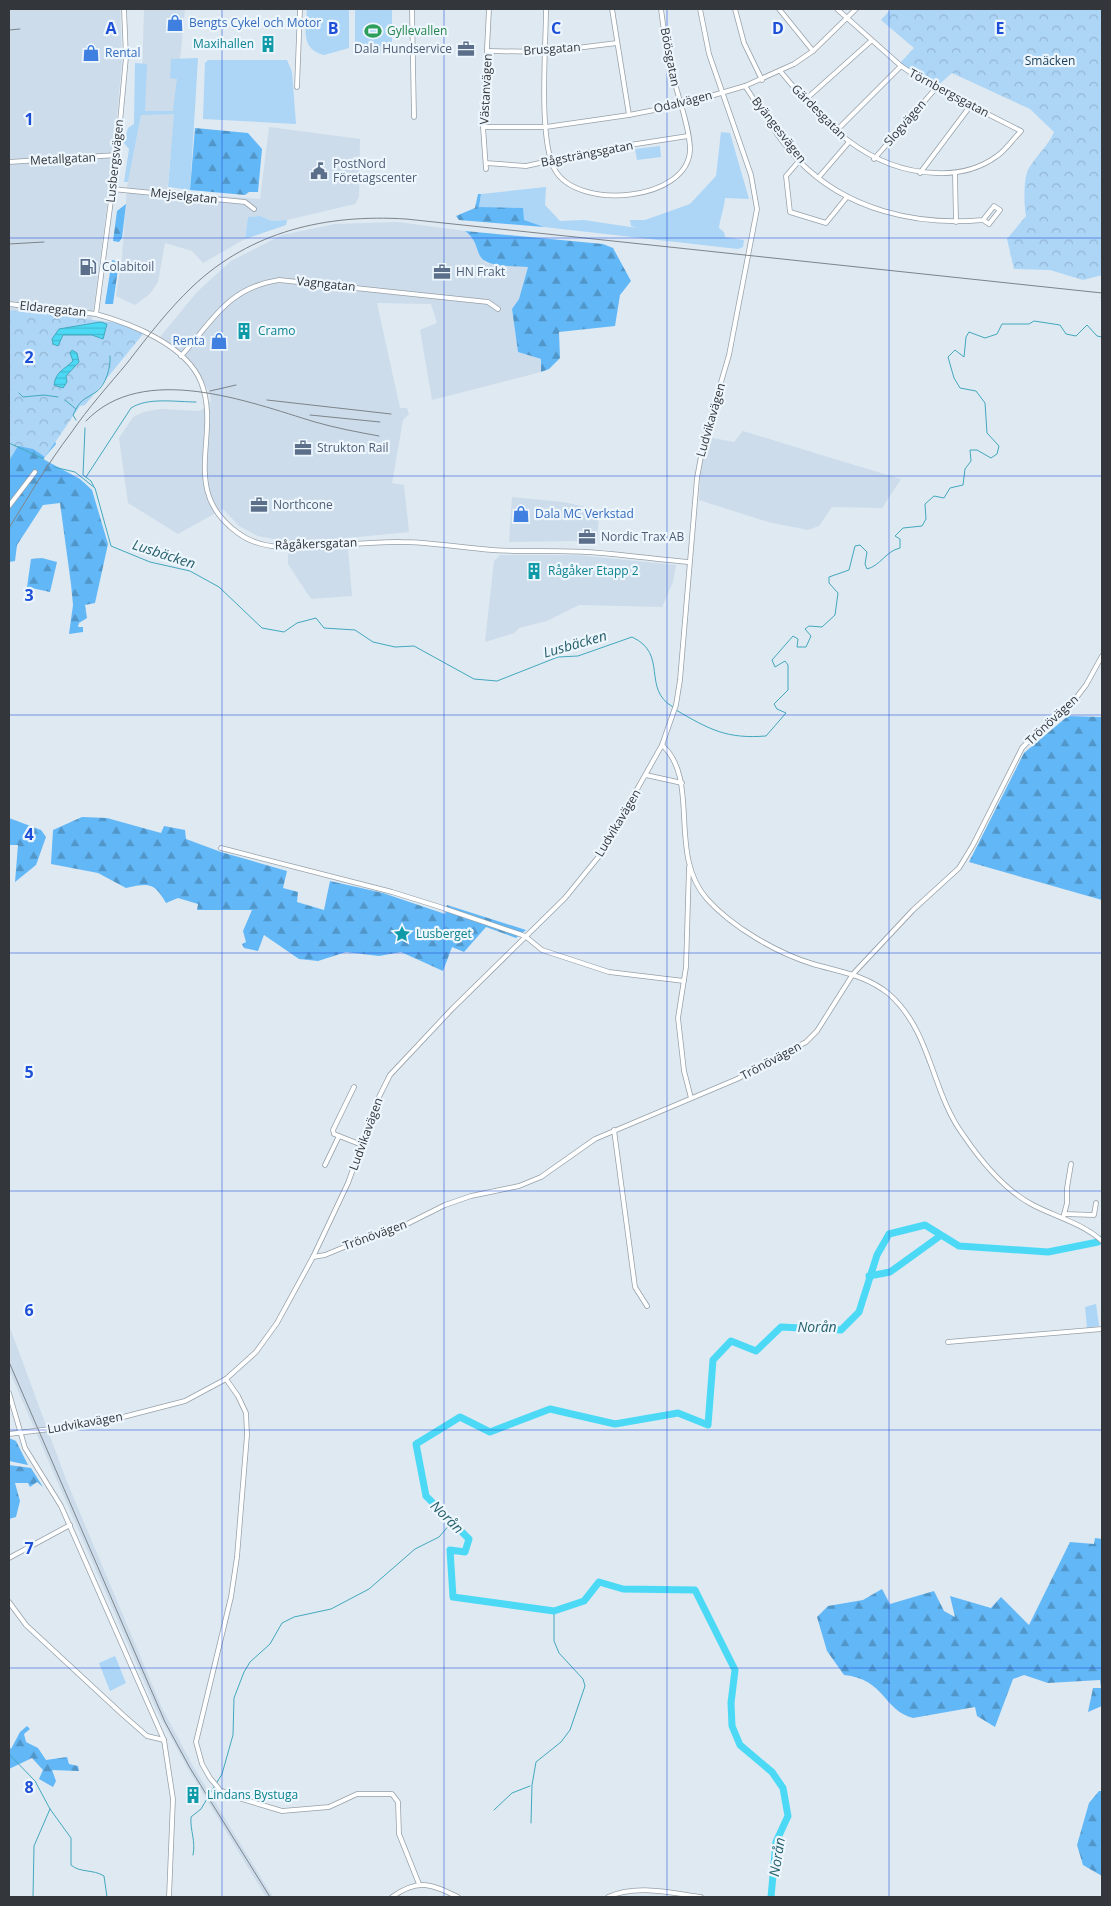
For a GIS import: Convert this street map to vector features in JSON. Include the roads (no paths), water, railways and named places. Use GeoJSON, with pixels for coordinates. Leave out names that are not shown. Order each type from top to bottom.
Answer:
{"type":"FeatureCollection","features":[{"type":"Feature","properties":{"kind":"street","name":"Lusbergsvägen"},"geometry":{"type":"LineString","coordinates":[[96,314],[117,155],[126,56],[124,9]]}},
{"type":"Feature","properties":{"kind":"street"},"geometry":{"type":"LineString","coordinates":[[297,87],[300,9]]}},
{"type":"Feature","properties":{"kind":"street"},"geometry":{"type":"LineString","coordinates":[[412,9],[414,117]]}},
{"type":"Feature","properties":{"kind":"street","name":"Västanvägen"},"geometry":{"type":"LineString","coordinates":[[486,169],[483,127],[489,9]]}},
{"type":"Feature","properties":{"kind":"street"},"geometry":{"type":"LineString","coordinates":[[546,9],[544,52],[546,127],[551,160]]}},
{"type":"Feature","properties":{"kind":"street"},"geometry":{"type":"LineString","coordinates":[[612,9],[629,114]]}},
{"type":"Feature","properties":{"kind":"street","name":"Böösgatan"},"geometry":{"type":"LineString","coordinates":[[551,160],[564,182],[578,190],[593,194],[625,195],[660,186],[672,179],[687,160],[690,151],[688,136],[666,48],[661,9]]}},
{"type":"Feature","properties":{"kind":"street","name":"Ludvikavägen"},"geometry":{"type":"LineString","coordinates":[[9,1434],[100,1423],[175,1403],[226,1379],[256,1352],[277,1323],[313,1257],[348,1183],[378,1099],[393,1071],[525,936],[565,898],[600,855],[662,745],[676,705],[683,654],[688,562],[696,478],[704,440],[730,355],[756,220],[756,196],[751,175],[709,54],[700,9]]}},
{"type":"Feature","properties":{"kind":"street"},"geometry":{"type":"LineString","coordinates":[[735,9],[744,43],[762,80]]}},
{"type":"Feature","properties":{"kind":"street"},"geometry":{"type":"LineString","coordinates":[[778,9],[812,51]]}},
{"type":"Feature","properties":{"kind":"street","name":"Törnbergsgatan"},"geometry":{"type":"LineString","coordinates":[[837,9],[901,66],[936,88],[1021,131]]}},
{"type":"Feature","properties":{"kind":"street","name":"Odalvägen"},"geometry":{"type":"LineString","coordinates":[[483,127],[546,127],[680,105],[745,86],[781,72],[812,51],[856,9]]}},
{"type":"Feature","properties":{"kind":"street"},"geometry":{"type":"LineString","coordinates":[[804,100],[871,41]]}},
{"type":"Feature","properties":{"kind":"street","name":"Brusgatan"},"geometry":{"type":"LineString","coordinates":[[488,51],[544,52],[617,43]]}},
{"type":"Feature","properties":{"kind":"street"},"geometry":{"type":"LineString","coordinates":[[835,132],[901,66]]}},
{"type":"Feature","properties":{"kind":"street","name":"Gärdesgatan"},"geometry":{"type":"LineString","coordinates":[[781,72],[804,100],[835,132],[874,158],[920,173],[955,174],[976,168],[999,156],[1021,131]]}},
{"type":"Feature","properties":{"kind":"street","name":"Byängesvägen"},"geometry":{"type":"LineString","coordinates":[[745,86],[799,161],[847,197],[875,210],[917,220],[956,222],[983,220],[989,224],[1000,210],[994,206],[983,220]]}},
{"type":"Feature","properties":{"kind":"street","name":"Slogvägen"},"geometry":{"type":"LineString","coordinates":[[874,158],[936,88]]}},
{"type":"Feature","properties":{"kind":"street"},"geometry":{"type":"LineString","coordinates":[[920,173],[971,105]]}},
{"type":"Feature","properties":{"kind":"street","name":"Bågsträngsgatan"},"geometry":{"type":"LineString","coordinates":[[486,163],[518,166],[604,148],[688,136]]}},
{"type":"Feature","properties":{"kind":"street"},"geometry":{"type":"LineString","coordinates":[[819,177],[849,142]]}},
{"type":"Feature","properties":{"kind":"street","name":"Metallgatan"},"geometry":{"type":"LineString","coordinates":[[9,162],[117,155]]}},
{"type":"Feature","properties":{"kind":"street"},"geometry":{"type":"LineString","coordinates":[[799,161],[786,176],[790,212],[826,223],[847,197]]}},
{"type":"Feature","properties":{"kind":"street"},"geometry":{"type":"LineString","coordinates":[[955,174],[956,222]]}},
{"type":"Feature","properties":{"kind":"street","name":"Mejselgatan"},"geometry":{"type":"LineString","coordinates":[[112,189],[245,202],[254,209]]}},
{"type":"Feature","properties":{"kind":"street","name":"Vagngatan"},"geometry":{"type":"LineString","coordinates":[[181,356],[229,301],[252,286],[278,280],[488,302],[498,309]]}},
{"type":"Feature","properties":{"kind":"street","name":"Eldaregatan"},"geometry":{"type":"LineString","coordinates":[[9,304],[96,314]]}},
{"type":"Feature","properties":{"kind":"street","name":"Rågåkersgatan"},"geometry":{"type":"LineString","coordinates":[[96,314],[138,328],[181,356],[193,368],[201,382],[204,394],[207,417],[203,467],[211,499],[229,525],[238,533],[255,542],[287,548],[403,542],[493,550],[587,552],[688,562]]}},
{"type":"Feature","properties":{"kind":"street"},"geometry":{"type":"LineString","coordinates":[[9,506],[35,472]]}},
{"type":"Feature","properties":{"kind":"street","name":"Trönövägen"},"geometry":{"type":"LineString","coordinates":[[313,1257],[325,1255],[366,1238],[393,1231],[445,1205],[526,1183],[541,1177],[595,1139],[737,1079],[806,1042],[817,1031],[853,974],[913,910],[959,868],[977,838],[1022,748],[1041,728],[1073,702],[1086,685],[1102,656]]}},
{"type":"Feature","properties":{"kind":"street"},"geometry":{"type":"LineString","coordinates":[[662,745],[669,751],[676,763],[682,783],[688,867],[684,981],[678,1018],[684,1071],[691,1098]]}},
{"type":"Feature","properties":{"kind":"street"},"geometry":{"type":"LineString","coordinates":[[646,775],[682,783]]}},
{"type":"Feature","properties":{"kind":"street"},"geometry":{"type":"LineString","coordinates":[[221,848],[392,892],[525,936],[542,950],[609,972],[684,981]]}},
{"type":"Feature","properties":{"kind":"street"},"geometry":{"type":"LineString","coordinates":[[688,867],[706,899],[729,919],[776,950],[812,964],[853,974],[882,989],[908,1016],[926,1047],[952,1116],[973,1148],[1016,1194],[1037,1207],[1064,1216],[1094,1234],[1102,1242]]}},
{"type":"Feature","properties":{"kind":"street"},"geometry":{"type":"LineString","coordinates":[[354,1087],[333,1132],[362,1145]]}},
{"type":"Feature","properties":{"kind":"street"},"geometry":{"type":"LineString","coordinates":[[614,1130],[635,1287],[647,1306]]}},
{"type":"Feature","properties":{"kind":"street"},"geometry":{"type":"LineString","coordinates":[[325,1165],[339,1136]]}},
{"type":"Feature","properties":{"kind":"street"},"geometry":{"type":"LineString","coordinates":[[1064,1216],[1071,1164]]}},
{"type":"Feature","properties":{"kind":"street"},"geometry":{"type":"LineString","coordinates":[[1064,1216],[1094,1215],[1096,1203]]}},
{"type":"Feature","properties":{"kind":"street"},"geometry":{"type":"LineString","coordinates":[[948,1342],[1102,1329]]}},
{"type":"Feature","properties":{"kind":"street"},"geometry":{"type":"LineString","coordinates":[[226,1379],[238,1396],[246,1413],[247,1435],[237,1557],[231,1597],[196,1742],[202,1764],[220,1790],[232,1796],[282,1811],[329,1807],[357,1794],[392,1794],[398,1802],[399,1834],[419,1884]]}},
{"type":"Feature","properties":{"kind":"street"},"geometry":{"type":"LineString","coordinates":[[9,1393],[20,1434],[32,1460],[61,1506],[70,1525],[164,1740],[173,1799],[169,1897]]}},
{"type":"Feature","properties":{"kind":"street"},"geometry":{"type":"LineString","coordinates":[[9,1558],[70,1525]]}},
{"type":"Feature","properties":{"kind":"street"},"geometry":{"type":"LineString","coordinates":[[9,1602],[26,1625],[122,1714],[148,1736],[164,1740]]}},
{"type":"Feature","properties":{"kind":"street"},"geometry":{"type":"LineString","coordinates":[[392,1897],[400,1891],[419,1884],[435,1886],[458,1897]]}},
{"type":"Feature","properties":{"kind":"street"},"geometry":{"type":"LineString","coordinates":[[608,1897],[619,1892],[638,1891],[701,1897]]}},
{"type":"Feature","properties":{"kind":"waterway","name":"Lusbäcken"},"geometry":{"type":"LineString","coordinates":[[676,710],[719,732],[740,736],[766,736],[786,713],[777,709],[774,704],[788,690],[788,665],[785,661],[775,667],[772,660],[793,636],[798,639],[797,647],[806,647],[811,636],[805,629],[809,626],[822,627],[835,615],[838,593],[829,583],[829,577],[849,570],[855,546],[860,545],[867,552],[865,564],[867,569],[900,548],[900,539],[895,536],[903,528],[922,526],[926,519],[925,504],[934,496],[944,498],[950,488],[963,485],[965,469],[971,461],[970,450],[977,450],[991,458],[997,454],[999,446],[987,433],[985,403],[976,391],[960,388],[954,378],[948,357],[955,350],[964,357],[966,337],[969,332],[985,338],[997,334],[1002,324],[1029,324],[1034,321],[1060,325],[1066,334],[1076,336],[1087,325],[1097,336],[1102,337]]}},
{"type":"Feature","properties":{"kind":"waterway"},"geometry":{"type":"LineString","coordinates":[[76,409],[82,401],[103,385],[109,370],[110,356]]}},
{"type":"Feature","properties":{"kind":"waterway"},"geometry":{"type":"LineString","coordinates":[[19,393],[23,397],[44,395],[58,397]]}},
{"type":"Feature","properties":{"kind":"waterway"},"geometry":{"type":"LineString","coordinates":[[65,400],[76,409],[73,415],[76,420]]}},
{"type":"Feature","properties":{"kind":"waterway"},"geometry":{"type":"LineString","coordinates":[[86,477],[131,408],[154,401],[196,402]]}},
{"type":"Feature","properties":{"kind":"waterway"},"geometry":{"type":"LineString","coordinates":[[85,428],[83,475],[91,481],[94,487]]}},
{"type":"Feature","properties":{"kind":"waterway","name":"Lusbäcken"},"geometry":{"type":"LineString","coordinates":[[9,443],[44,459]]}},
{"type":"Feature","properties":{"kind":"waterway","name":"Lusbäcken"},"geometry":{"type":"LineString","coordinates":[[54,467],[75,472],[95,488],[111,546],[150,562],[190,571],[219,587],[262,628],[284,632],[297,623],[316,618],[324,628],[355,630],[373,642],[395,647],[414,646],[474,679],[497,681],[558,657],[578,656],[632,637],[643,644],[650,653],[658,691],[664,700],[673,707]]}},
{"type":"Feature","properties":{"kind":"waterway","name":"Norån"},"geometry":{"type":"LineString","coordinates":[[771,1897],[776,1842],[788,1816],[783,1788],[772,1772],[740,1745],[732,1726],[731,1703],[735,1670],[695,1590],[623,1589],[599,1582],[584,1601],[554,1611],[453,1597],[450,1550],[465,1552],[469,1539],[426,1496],[416,1444],[460,1417],[490,1432],[550,1409],[615,1424],[678,1413],[708,1425],[713,1360],[731,1341],[756,1351],[781,1327],[841,1330],[859,1312],[877,1255],[889,1234],[925,1225],[959,1246],[1048,1252],[1098,1242],[1102,1239]]}},
{"type":"Feature","properties":{"kind":"waterway","name":"Norån"},"geometry":{"type":"LineString","coordinates":[[869,1276],[890,1272],[940,1236]]}},
{"type":"Feature","properties":{"kind":"waterway"},"geometry":{"type":"LineString","coordinates":[[216,1784],[222,1774],[233,1735],[234,1698],[244,1672],[250,1662],[270,1644],[282,1623],[294,1617],[331,1609],[369,1589],[415,1549],[439,1537],[452,1522]]}},
{"type":"Feature","properties":{"kind":"waterway"},"geometry":{"type":"LineString","coordinates":[[531,1823],[532,1785],[536,1762],[561,1742],[570,1730],[585,1686],[583,1679],[559,1653],[554,1641],[554,1611]]}},
{"type":"Feature","properties":{"kind":"waterway"},"geometry":{"type":"LineString","coordinates":[[9,1754],[35,1781],[50,1809],[71,1838],[71,1865],[78,1869],[95,1872],[104,1876],[107,1897]]}},
{"type":"Feature","properties":{"kind":"waterway"},"geometry":{"type":"LineString","coordinates":[[494,1810],[512,1793],[530,1786]]}},
{"type":"Feature","properties":{"kind":"waterway"},"geometry":{"type":"LineString","coordinates":[[193,1855],[194,1845],[191,1817],[201,1809],[214,1787]]}},
{"type":"Feature","properties":{"kind":"waterway"},"geometry":{"type":"LineString","coordinates":[[33,1897],[34,1846],[50,1809]]}},
{"type":"Feature","properties":{"kind":"railway"},"geometry":{"type":"LineString","coordinates":[[9,30],[20,29]]}},
{"type":"Feature","properties":{"kind":"railway"},"geometry":{"type":"LineString","coordinates":[[9,528],[47,468],[84,415],[158,323],[192,287],[215,268],[239,252],[291,230],[347,220],[376,218],[406,219],[1102,293]]}},
{"type":"Feature","properties":{"kind":"railway"},"geometry":{"type":"LineString","coordinates":[[9,244],[44,242]]}},
{"type":"Feature","properties":{"kind":"railway"},"geometry":{"type":"LineString","coordinates":[[210,391],[236,385]]}},
{"type":"Feature","properties":{"kind":"railway"},"geometry":{"type":"LineString","coordinates":[[86,421],[109,403],[137,393],[166,390],[229,397],[323,424],[379,436]]}},
{"type":"Feature","properties":{"kind":"railway"},"geometry":{"type":"LineString","coordinates":[[267,400],[391,414]]}},
{"type":"Feature","properties":{"kind":"railway"},"geometry":{"type":"LineString","coordinates":[[310,415],[380,422]]}},
{"type":"Feature","properties":{"kind":"railway"},"geometry":{"type":"LineString","coordinates":[[9,1362],[165,1722],[190,1768],[270,1897]]}},
{"type":"Feature","properties":{"kind":"place","name":"Bengts Cykel och Motor"},"geometry":{"type":"Point","coordinates":[175,23]}},
{"type":"Feature","properties":{"kind":"place","name":"Gyllevallen"},"geometry":{"type":"Point","coordinates":[373,31]}},
{"type":"Feature","properties":{"kind":"place","name":"Maxihallen"},"geometry":{"type":"Point","coordinates":[268,44]}},
{"type":"Feature","properties":{"kind":"place","name":"Dala Hundservice"},"geometry":{"type":"Point","coordinates":[466,49]}},
{"type":"Feature","properties":{"kind":"place","name":"Rental"},"geometry":{"type":"Point","coordinates":[91,53]}},
{"type":"Feature","properties":{"kind":"place","name":"PostNord Företagscenter"},"geometry":{"type":"Point","coordinates":[319,171]}},
{"type":"Feature","properties":{"kind":"place","name":"Colabitoil"},"geometry":{"type":"Point","coordinates":[88,267]}},
{"type":"Feature","properties":{"kind":"place","name":"HN Frakt"},"geometry":{"type":"Point","coordinates":[442,272]}},
{"type":"Feature","properties":{"kind":"place","name":"Cramo"},"geometry":{"type":"Point","coordinates":[244,331]}},
{"type":"Feature","properties":{"kind":"place","name":"Renta"},"geometry":{"type":"Point","coordinates":[219,341]}},
{"type":"Feature","properties":{"kind":"place","name":"Strukton Rail"},"geometry":{"type":"Point","coordinates":[303,448]}},
{"type":"Feature","properties":{"kind":"place","name":"Northcone"},"geometry":{"type":"Point","coordinates":[259,505]}},
{"type":"Feature","properties":{"kind":"place","name":"Dala MC Verkstad"},"geometry":{"type":"Point","coordinates":[521,514]}},
{"type":"Feature","properties":{"kind":"place","name":"Nordic Trax AB"},"geometry":{"type":"Point","coordinates":[587,537]}},
{"type":"Feature","properties":{"kind":"place","name":"Rågåker Etapp 2"},"geometry":{"type":"Point","coordinates":[534,571]}},
{"type":"Feature","properties":{"kind":"place","name":"Lusberget"},"geometry":{"type":"Point","coordinates":[402,934]}},
{"type":"Feature","properties":{"kind":"place","name":"Lindans Bystuga"},"geometry":{"type":"Point","coordinates":[193,1795]}},
{"type":"Feature","properties":{"kind":"park label","name":"Smäcken"},"geometry":{"type":"Point","coordinates":[1050,61]}}]}
